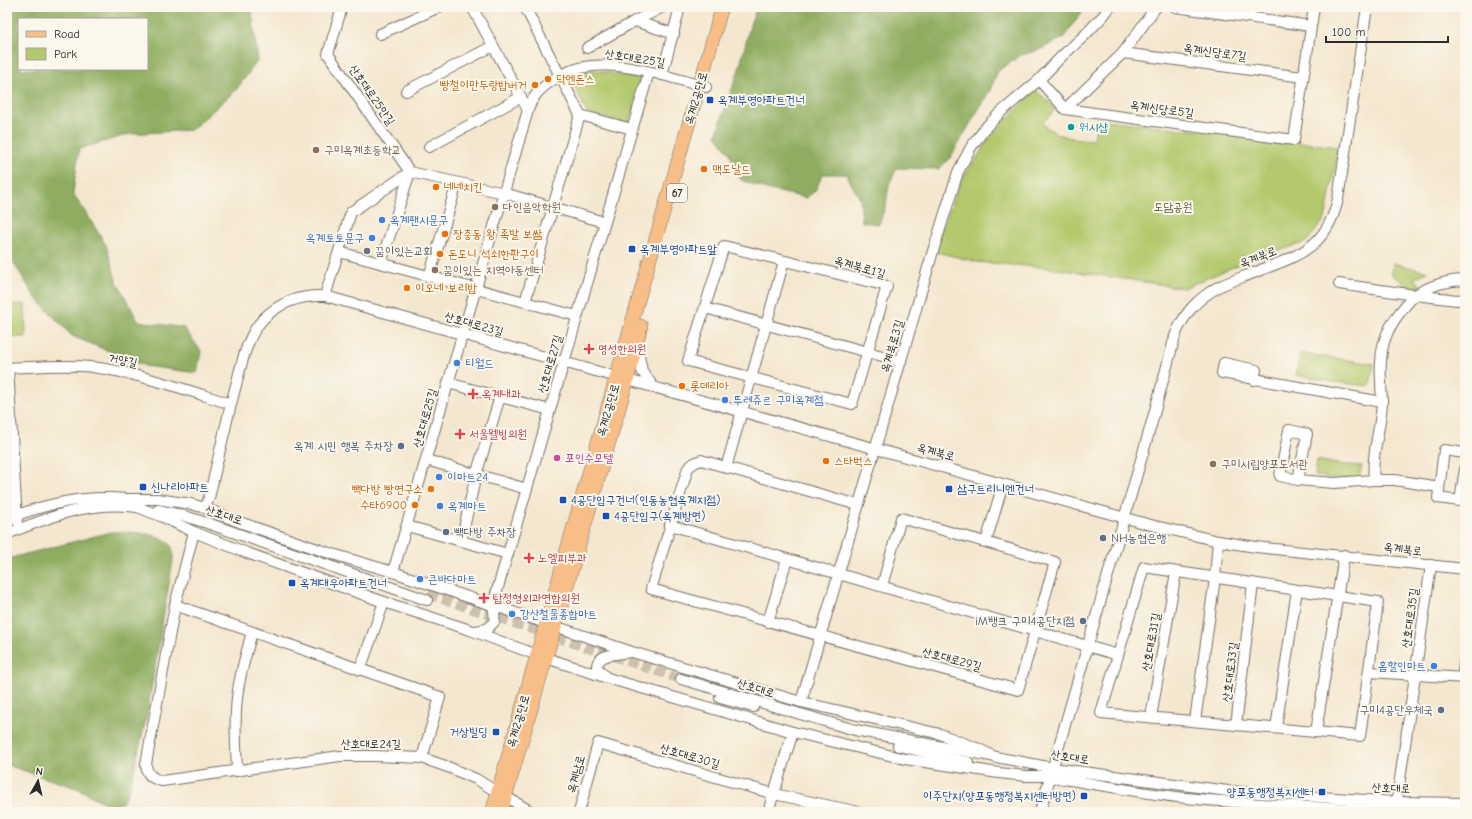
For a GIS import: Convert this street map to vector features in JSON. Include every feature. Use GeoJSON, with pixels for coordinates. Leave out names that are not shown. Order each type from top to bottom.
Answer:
{"type":"FeatureCollection","features":[{"type":"Feature","properties":{"kind":"main road","name":"옥계2공단로"},"geometry":{"type":"LineString","coordinates":[[622,379],[637,341],[722,7]]}},
{"type":"Feature","properties":{"kind":"main road","name":"옥계2공단로"},"geometry":{"type":"LineString","coordinates":[[501,812],[502,795],[622,379],[703,86],[730,7]]}},
{"type":"Feature","properties":{"kind":"main road","name":"옥계2공단로"},"geometry":{"type":"LineString","coordinates":[[492,812],[502,795]]}},
{"type":"Feature","properties":{"kind":"street","name":"산호대로25안길"},"geometry":{"type":"LineString","coordinates":[[342,7],[328,54],[410,172]]}},
{"type":"Feature","properties":{"kind":"street"},"geometry":{"type":"LineString","coordinates":[[380,34],[439,7]]}},
{"type":"Feature","properties":{"kind":"street"},"geometry":{"type":"LineString","coordinates":[[472,7],[528,110]]}},
{"type":"Feature","properties":{"kind":"street"},"geometry":{"type":"LineString","coordinates":[[524,7],[580,115],[525,302]]}},
{"type":"Feature","properties":{"kind":"street"},"geometry":{"type":"LineString","coordinates":[[588,48],[663,7]]}},
{"type":"Feature","properties":{"kind":"street"},"geometry":{"type":"LineString","coordinates":[[662,75],[680,7]]}},
{"type":"Feature","properties":{"kind":"street"},"geometry":{"type":"LineString","coordinates":[[1110,7],[1084,36],[1039,80],[1065,109],[1123,53],[1156,7]]}},
{"type":"Feature","properties":{"kind":"street"},"geometry":{"type":"LineString","coordinates":[[1175,7],[1311,26]]}},
{"type":"Feature","properties":{"kind":"street"},"geometry":{"type":"LineString","coordinates":[[1303,77],[1314,7]]}},
{"type":"Feature","properties":{"kind":"street","name":"옥계북로"},"geometry":{"type":"LineString","coordinates":[[1124,517],[1180,323],[1203,296],[1220,286],[1281,263],[1305,251],[1317,241],[1333,217],[1338,199],[1367,7]]}},
{"type":"Feature","properties":{"kind":"street"},"geometry":{"type":"LineString","coordinates":[[635,21],[674,34]]}},
{"type":"Feature","properties":{"kind":"street"},"geometry":{"type":"LineString","coordinates":[[406,91],[493,46]]}},
{"type":"Feature","properties":{"kind":"street","name":"옥계신당로7길"},"geometry":{"type":"LineString","coordinates":[[1123,53],[1303,77]]}},
{"type":"Feature","properties":{"kind":"street","name":"산호대로25길"},"geometry":{"type":"LineString","coordinates":[[393,572],[528,110],[536,93],[559,75],[576,69],[599,65],[611,65],[649,72],[703,86]]}},
{"type":"Feature","properties":{"kind":"street","name":"산호대로27길"},"geometry":{"type":"LineString","coordinates":[[470,630],[483,630],[493,624],[495,615],[493,606],[649,72]]}},
{"type":"Feature","properties":{"kind":"street","name":"옥계신당로5길"},"geometry":{"type":"LineString","coordinates":[[1065,109],[1294,140],[1303,77]]}},
{"type":"Feature","properties":{"kind":"street","name":"옥계북로3길"},"geometry":{"type":"LineString","coordinates":[[875,449],[933,251],[958,172],[971,147],[987,126],[1001,112],[1039,80]]}},
{"type":"Feature","properties":{"kind":"street"},"geometry":{"type":"LineString","coordinates":[[429,146],[521,96]]}},
{"type":"Feature","properties":{"kind":"street"},"geometry":{"type":"LineString","coordinates":[[580,115],[632,130]]}},
{"type":"Feature","properties":{"kind":"street"},"geometry":{"type":"LineString","coordinates":[[381,263],[410,172]]}},
{"type":"Feature","properties":{"kind":"street"},"geometry":{"type":"LineString","coordinates":[[325,296],[352,212],[410,172],[504,193],[604,222]]}},
{"type":"Feature","properties":{"kind":"street"},"geometry":{"type":"LineString","coordinates":[[429,276],[457,183]]}},
{"type":"Feature","properties":{"kind":"street","name":"옥계북로1길"},"geometry":{"type":"LineString","coordinates":[[724,246],[784,261],[887,286],[852,404],[688,361],[724,246]]}},
{"type":"Feature","properties":{"kind":"street"},"geometry":{"type":"LineString","coordinates":[[339,252],[577,316]]}},
{"type":"Feature","properties":{"kind":"street"},"geometry":{"type":"LineString","coordinates":[[726,468],[784,261]]}},
{"type":"Feature","properties":{"kind":"street"},"geometry":{"type":"LineString","coordinates":[[1374,480],[1373,469],[1382,415],[1380,359],[1386,334],[1398,314],[1415,296],[1431,286],[1441,283],[1465,280]]}},
{"type":"Feature","properties":{"kind":"street"},"geometry":{"type":"LineString","coordinates":[[1339,284],[1415,296],[1457,300],[1465,299]]}},
{"type":"Feature","properties":{"kind":"street","name":"산호대로23길"},"geometry":{"type":"LineString","coordinates":[[205,508],[209,498],[231,404],[249,343],[255,329],[272,310],[295,298],[309,295],[325,296],[622,379]]}},
{"type":"Feature","properties":{"kind":"street"},"geometry":{"type":"LineString","coordinates":[[705,308],[901,362]]}},
{"type":"Feature","properties":{"kind":"street"},"geometry":{"type":"LineString","coordinates":[[637,341],[642,371],[654,388]]}},
{"type":"Feature","properties":{"kind":"street","name":"거양길"},"geometry":{"type":"LineString","coordinates":[[8,368],[64,365],[93,367],[133,375],[231,404]]}},
{"type":"Feature","properties":{"kind":"street"},"geometry":{"type":"LineString","coordinates":[[8,368],[12,517],[17,530]]}},
{"type":"Feature","properties":{"kind":"street","name":"옥계북로"},"geometry":{"type":"LineString","coordinates":[[622,379],[1147,524],[1218,541],[1465,569]]}},
{"type":"Feature","properties":{"kind":"street"},"geometry":{"type":"LineString","coordinates":[[1254,380],[1382,402]]}},
{"type":"Feature","properties":{"kind":"street","name":"산호대로25길"},"geometry":{"type":"LineString","coordinates":[[448,383],[550,410]]}},
{"type":"Feature","properties":{"kind":"street"},"geometry":{"type":"LineString","coordinates":[[461,541],[476,475],[500,397]]}},
{"type":"Feature","properties":{"kind":"street"},"geometry":{"type":"LineString","coordinates":[[1298,480],[1307,434],[1289,430],[1280,476],[1298,480],[1334,483],[1395,480],[1439,487]]}},
{"type":"Feature","properties":{"kind":"street"},"geometry":{"type":"LineString","coordinates":[[801,702],[875,449]]}},
{"type":"Feature","properties":{"kind":"street"},"geometry":{"type":"LineString","coordinates":[[1465,453],[1444,450],[1438,498],[1460,501],[1465,469]]}},
{"type":"Feature","properties":{"kind":"street","name":"산호대로25길"},"geometry":{"type":"LineString","coordinates":[[426,460],[527,489]]}},
{"type":"Feature","properties":{"kind":"street","name":"산호대로29길"},"geometry":{"type":"LineString","coordinates":[[858,505],[701,460],[688,468],[650,590],[1018,690],[1055,562],[901,518],[882,586]]}},
{"type":"Feature","properties":{"kind":"street"},"geometry":{"type":"LineString","coordinates":[[986,542],[1003,484]]}},
{"type":"Feature","properties":{"kind":"street","name":"산호대로"},"geometry":{"type":"LineString","coordinates":[[7,534],[57,515],[81,509],[117,505],[135,506],[167,512],[207,523],[428,597],[210,518],[166,506],[127,499],[100,498],[59,503],[12,517]]}},
{"type":"Feature","properties":{"kind":"street"},"geometry":{"type":"LineString","coordinates":[[127,499],[157,499],[184,502],[205,508],[326,552],[393,572],[632,652],[801,702],[940,734],[974,747],[997,758]]}},
{"type":"Feature","properties":{"kind":"street"},"geometry":{"type":"LineString","coordinates":[[135,506],[247,553],[384,602],[606,677],[793,732],[905,759],[1012,775],[1052,772]]}},
{"type":"Feature","properties":{"kind":"street"},"geometry":{"type":"LineString","coordinates":[[1040,812],[1124,517]]}},
{"type":"Feature","properties":{"kind":"street"},"geometry":{"type":"LineString","coordinates":[[670,525],[1118,655]]}},
{"type":"Feature","properties":{"kind":"street"},"geometry":{"type":"LineString","coordinates":[[407,526],[508,554]]}},
{"type":"Feature","properties":{"kind":"street","name":"산호대로24길"},"geometry":{"type":"LineString","coordinates":[[194,532],[175,605],[146,769],[148,774],[153,778],[162,781],[340,756],[422,758],[476,779],[502,795]]}},
{"type":"Feature","properties":{"kind":"street"},"geometry":{"type":"LineString","coordinates":[[1195,721],[1215,578],[1218,541]]}},
{"type":"Feature","properties":{"kind":"street"},"geometry":{"type":"LineString","coordinates":[[1316,732],[1344,556]]}},
{"type":"Feature","properties":{"kind":"street"},"geometry":{"type":"LineString","coordinates":[[768,622],[787,559]]}},
{"type":"Feature","properties":{"kind":"street","name":"산호대로35길"},"geometry":{"type":"LineString","coordinates":[[1396,808],[1431,565]]}},
{"type":"Feature","properties":{"kind":"street","name":"산호대로31길"},"geometry":{"type":"LineString","coordinates":[[1151,717],[1176,572],[1144,567],[1101,712],[1151,717],[1195,721],[1236,724]]}},
{"type":"Feature","properties":{"kind":"street"},"geometry":{"type":"LineString","coordinates":[[1176,572],[1378,602],[1360,736],[1236,724]]}},
{"type":"Feature","properties":{"kind":"street","name":"산호대로33길"},"geometry":{"type":"LineString","coordinates":[[1236,724],[1253,584]]}},
{"type":"Feature","properties":{"kind":"street"},"geometry":{"type":"LineString","coordinates":[[1276,728],[1297,590]]}},
{"type":"Feature","properties":{"kind":"street"},"geometry":{"type":"LineString","coordinates":[[360,670],[384,602]]}},
{"type":"Feature","properties":{"kind":"street"},"geometry":{"type":"LineString","coordinates":[[175,605],[440,697],[422,758]]}},
{"type":"Feature","properties":{"kind":"street"},"geometry":{"type":"LineString","coordinates":[[237,771],[236,731],[238,689],[241,671],[252,632]]}},
{"type":"Feature","properties":{"kind":"street"},"geometry":{"type":"LineString","coordinates":[[606,677],[601,674],[597,668],[597,663],[600,659],[607,656],[632,652]]}},
{"type":"Feature","properties":{"kind":"street"},"geometry":{"type":"LineString","coordinates":[[1369,672],[1463,678],[1465,658]]}},
{"type":"Feature","properties":{"kind":"street","name":"산호대로"},"geometry":{"type":"LineString","coordinates":[[1052,772],[997,758],[855,730],[681,682],[737,703],[890,744],[972,763],[1052,772],[1228,791],[1448,812]]}},
{"type":"Feature","properties":{"kind":"street"},"geometry":{"type":"LineString","coordinates":[[768,812],[793,732]]}},
{"type":"Feature","properties":{"kind":"street","name":"산호대로30길"},"geometry":{"type":"LineString","coordinates":[[598,743],[774,794],[859,812]]}},
{"type":"Feature","properties":{"kind":"street","name":"옥계남로"},"geometry":{"type":"LineString","coordinates":[[580,812],[598,743]]}},
{"type":"Feature","properties":{"kind":"street"},"geometry":{"type":"LineString","coordinates":[[502,795],[532,812]]}},
{"type":"Feature","properties":{"kind":"street","name":"산호대로"},"geometry":{"type":"LineString","coordinates":[[1396,808],[1465,803]]}},
{"type":"Feature","properties":{"kind":"green space"},"geometry":{"type":"Polygon","coordinates":[[[7,7],[256,7],[252,13],[258,60],[236,90],[191,130],[130,134],[79,149],[73,193],[106,245],[116,280],[138,321],[184,328],[201,351],[197,373],[145,366],[72,336],[35,297],[7,252],[7,7]]]}},
{"type":"Feature","properties":{"kind":"green space"},"geometry":{"type":"Polygon","coordinates":[[[757,7],[1086,7],[1063,38],[1039,50],[1021,55],[998,71],[990,90],[950,158],[939,169],[897,168],[889,184],[886,205],[879,224],[862,222],[860,199],[846,174],[823,174],[815,191],[806,198],[766,189],[741,180],[729,152],[716,135],[740,66],[751,22],[757,7]]]}},
{"type":"Feature","properties":{"kind":"green space"},"geometry":{"type":"Polygon","coordinates":[[[593,70],[642,79],[628,124],[587,113],[572,81],[579,71],[593,70]]]}},
{"type":"Feature","properties":{"kind":"green space","name":"도담공원"},"geometry":{"type":"Polygon","coordinates":[[[1036,90],[1056,109],[1042,123],[1048,128],[1066,137],[1094,140],[1097,119],[1339,147],[1325,219],[1306,242],[1247,261],[1184,288],[1051,268],[977,262],[933,251],[961,181],[994,132],[1036,90]]]}},
{"type":"Feature","properties":{"kind":"green space"},"geometry":{"type":"Polygon","coordinates":[[[1393,263],[1428,272],[1414,278],[1421,286],[1409,293],[1402,281],[1392,275],[1393,263]]]}},
{"type":"Feature","properties":{"kind":"green space"},"geometry":{"type":"Polygon","coordinates":[[[25,304],[26,337],[10,337],[9,305],[25,304]]]}},
{"type":"Feature","properties":{"kind":"green space"},"geometry":{"type":"Polygon","coordinates":[[[1300,353],[1374,364],[1370,386],[1333,382],[1296,375],[1300,353]]]}},
{"type":"Feature","properties":{"kind":"green space"},"geometry":{"type":"Polygon","coordinates":[[[1317,460],[1337,464],[1362,466],[1359,479],[1333,479],[1315,475],[1317,460]]]}},
{"type":"Feature","properties":{"kind":"green space"},"geometry":{"type":"Polygon","coordinates":[[[111,532],[154,535],[162,538],[169,542],[172,548],[173,560],[147,714],[130,787],[122,803],[110,806],[79,789],[7,765],[7,559],[111,532]]]}},
{"type":"Feature","properties":{"kind":"tunnel"},"geometry":{"type":"LineString","coordinates":[[428,594],[681,679]]}},
{"type":"Feature","properties":{"kind":"place","name":"닥엔돈스"},"geometry":{"type":"Point","coordinates":[548,79]}},
{"type":"Feature","properties":{"kind":"place","name":"빵철이만두랑밥버거"},"geometry":{"type":"Point","coordinates":[535,85]}},
{"type":"Feature","properties":{"kind":"place","name":"옥계부영아파트건너"},"geometry":{"type":"Point","coordinates":[710,100]}},
{"type":"Feature","properties":{"kind":"place","name":"워시샵"},"geometry":{"type":"Point","coordinates":[1071,127]}},
{"type":"Feature","properties":{"kind":"place","name":"구미옥계초등학교"},"geometry":{"type":"Point","coordinates":[316,150]}},
{"type":"Feature","properties":{"kind":"place","name":"맥도날드"},"geometry":{"type":"Point","coordinates":[704,169]}},
{"type":"Feature","properties":{"kind":"place","name":"네네치킨"},"geometry":{"type":"Point","coordinates":[436,187]}},
{"type":"Feature","properties":{"kind":"place","name":"다인음악학원"},"geometry":{"type":"Point","coordinates":[495,207]}},
{"type":"Feature","properties":{"kind":"place","name":"옥계팬시문구"},"geometry":{"type":"Point","coordinates":[382,220]}},
{"type":"Feature","properties":{"kind":"place","name":"장충동 왕 족발 보쌈"},"geometry":{"type":"Point","coordinates":[445,234]}},
{"type":"Feature","properties":{"kind":"place","name":"옥계토토문구"},"geometry":{"type":"Point","coordinates":[372,238]}},
{"type":"Feature","properties":{"kind":"place","name":"옥계부영아파트앞"},"geometry":{"type":"Point","coordinates":[632,249]}},
{"type":"Feature","properties":{"kind":"place","name":"꿈이있는교회"},"geometry":{"type":"Point","coordinates":[367,251]}},
{"type":"Feature","properties":{"kind":"place","name":"돈도니 석쇠한판구이"},"geometry":{"type":"Point","coordinates":[440,254]}},
{"type":"Feature","properties":{"kind":"place","name":"꿈이있는 지역아동센터"},"geometry":{"type":"Point","coordinates":[435,270]}},
{"type":"Feature","properties":{"kind":"place","name":"이오네 보리밥"},"geometry":{"type":"Point","coordinates":[407,288]}},
{"type":"Feature","properties":{"kind":"place","name":"명성한의원"},"geometry":{"type":"Point","coordinates":[589,349]}},
{"type":"Feature","properties":{"kind":"place","name":"티월드"},"geometry":{"type":"Point","coordinates":[457,363]}},
{"type":"Feature","properties":{"kind":"place","name":"롯데리아"},"geometry":{"type":"Point","coordinates":[682,386]}},
{"type":"Feature","properties":{"kind":"place","name":"옥계내과"},"geometry":{"type":"Point","coordinates":[473,394]}},
{"type":"Feature","properties":{"kind":"place","name":"뚜레쥬르 구미옥계점"},"geometry":{"type":"Point","coordinates":[725,400]}},
{"type":"Feature","properties":{"kind":"place","name":"서울웰빙의원"},"geometry":{"type":"Point","coordinates":[460,434]}},
{"type":"Feature","properties":{"kind":"place","name":"옥계 시민 행복 주차장"},"geometry":{"type":"Point","coordinates":[401,446]}},
{"type":"Feature","properties":{"kind":"place","name":"포인수모텔"},"geometry":{"type":"Point","coordinates":[557,458]}},
{"type":"Feature","properties":{"kind":"place","name":"스타벅스"},"geometry":{"type":"Point","coordinates":[826,461]}},
{"type":"Feature","properties":{"kind":"place","name":"구미시립양포도서관"},"geometry":{"type":"Point","coordinates":[1213,464]}},
{"type":"Feature","properties":{"kind":"place","name":"이마트24"},"geometry":{"type":"Point","coordinates":[439,477]}},
{"type":"Feature","properties":{"kind":"place","name":"신나리아파트"},"geometry":{"type":"Point","coordinates":[143,487]}},
{"type":"Feature","properties":{"kind":"place","name":"빽다방 빵연구소"},"geometry":{"type":"Point","coordinates":[431,489]}},
{"type":"Feature","properties":{"kind":"place","name":"삼구트리니엔건너"},"geometry":{"type":"Point","coordinates":[949,489]}},
{"type":"Feature","properties":{"kind":"place","name":"4공단입구건너(인동농협옥계지점)"},"geometry":{"type":"Point","coordinates":[563,500]}},
{"type":"Feature","properties":{"kind":"place","name":"수타6900"},"geometry":{"type":"Point","coordinates":[415,505]}},
{"type":"Feature","properties":{"kind":"place","name":"옥계마트"},"geometry":{"type":"Point","coordinates":[440,506]}},
{"type":"Feature","properties":{"kind":"place","name":"4공단입구(옥계방면)"},"geometry":{"type":"Point","coordinates":[606,516]}},
{"type":"Feature","properties":{"kind":"place","name":"빽다방 주차장"},"geometry":{"type":"Point","coordinates":[446,532]}},
{"type":"Feature","properties":{"kind":"place","name":"NH농협은행"},"geometry":{"type":"Point","coordinates":[1103,538]}},
{"type":"Feature","properties":{"kind":"place","name":"노엘피부과"},"geometry":{"type":"Point","coordinates":[529,558]}},
{"type":"Feature","properties":{"kind":"place","name":"큰바다마트"},"geometry":{"type":"Point","coordinates":[420,579]}},
{"type":"Feature","properties":{"kind":"place","name":"옥계대우아파트건너"},"geometry":{"type":"Point","coordinates":[292,583]}},
{"type":"Feature","properties":{"kind":"place","name":"탑정형외과연합의원"},"geometry":{"type":"Point","coordinates":[484,598]}},
{"type":"Feature","properties":{"kind":"place","name":"강산철물종합마트"},"geometry":{"type":"Point","coordinates":[512,614]}},
{"type":"Feature","properties":{"kind":"place","name":"iM뱅크 구미4공단지점"},"geometry":{"type":"Point","coordinates":[1083,621]}},
{"type":"Feature","properties":{"kind":"place","name":"홈할인마트"},"geometry":{"type":"Point","coordinates":[1434,666]}},
{"type":"Feature","properties":{"kind":"place","name":"구미4공단우체국"},"geometry":{"type":"Point","coordinates":[1441,710]}},
{"type":"Feature","properties":{"kind":"place","name":"거상빌딩"},"geometry":{"type":"Point","coordinates":[496,732]}},
{"type":"Feature","properties":{"kind":"place","name":"양포동행정복지센터"},"geometry":{"type":"Point","coordinates":[1322,792]}},
{"type":"Feature","properties":{"kind":"place","name":"이주단지(양포동행정복지센터방면)"},"geometry":{"type":"Point","coordinates":[1084,796]}}]}
